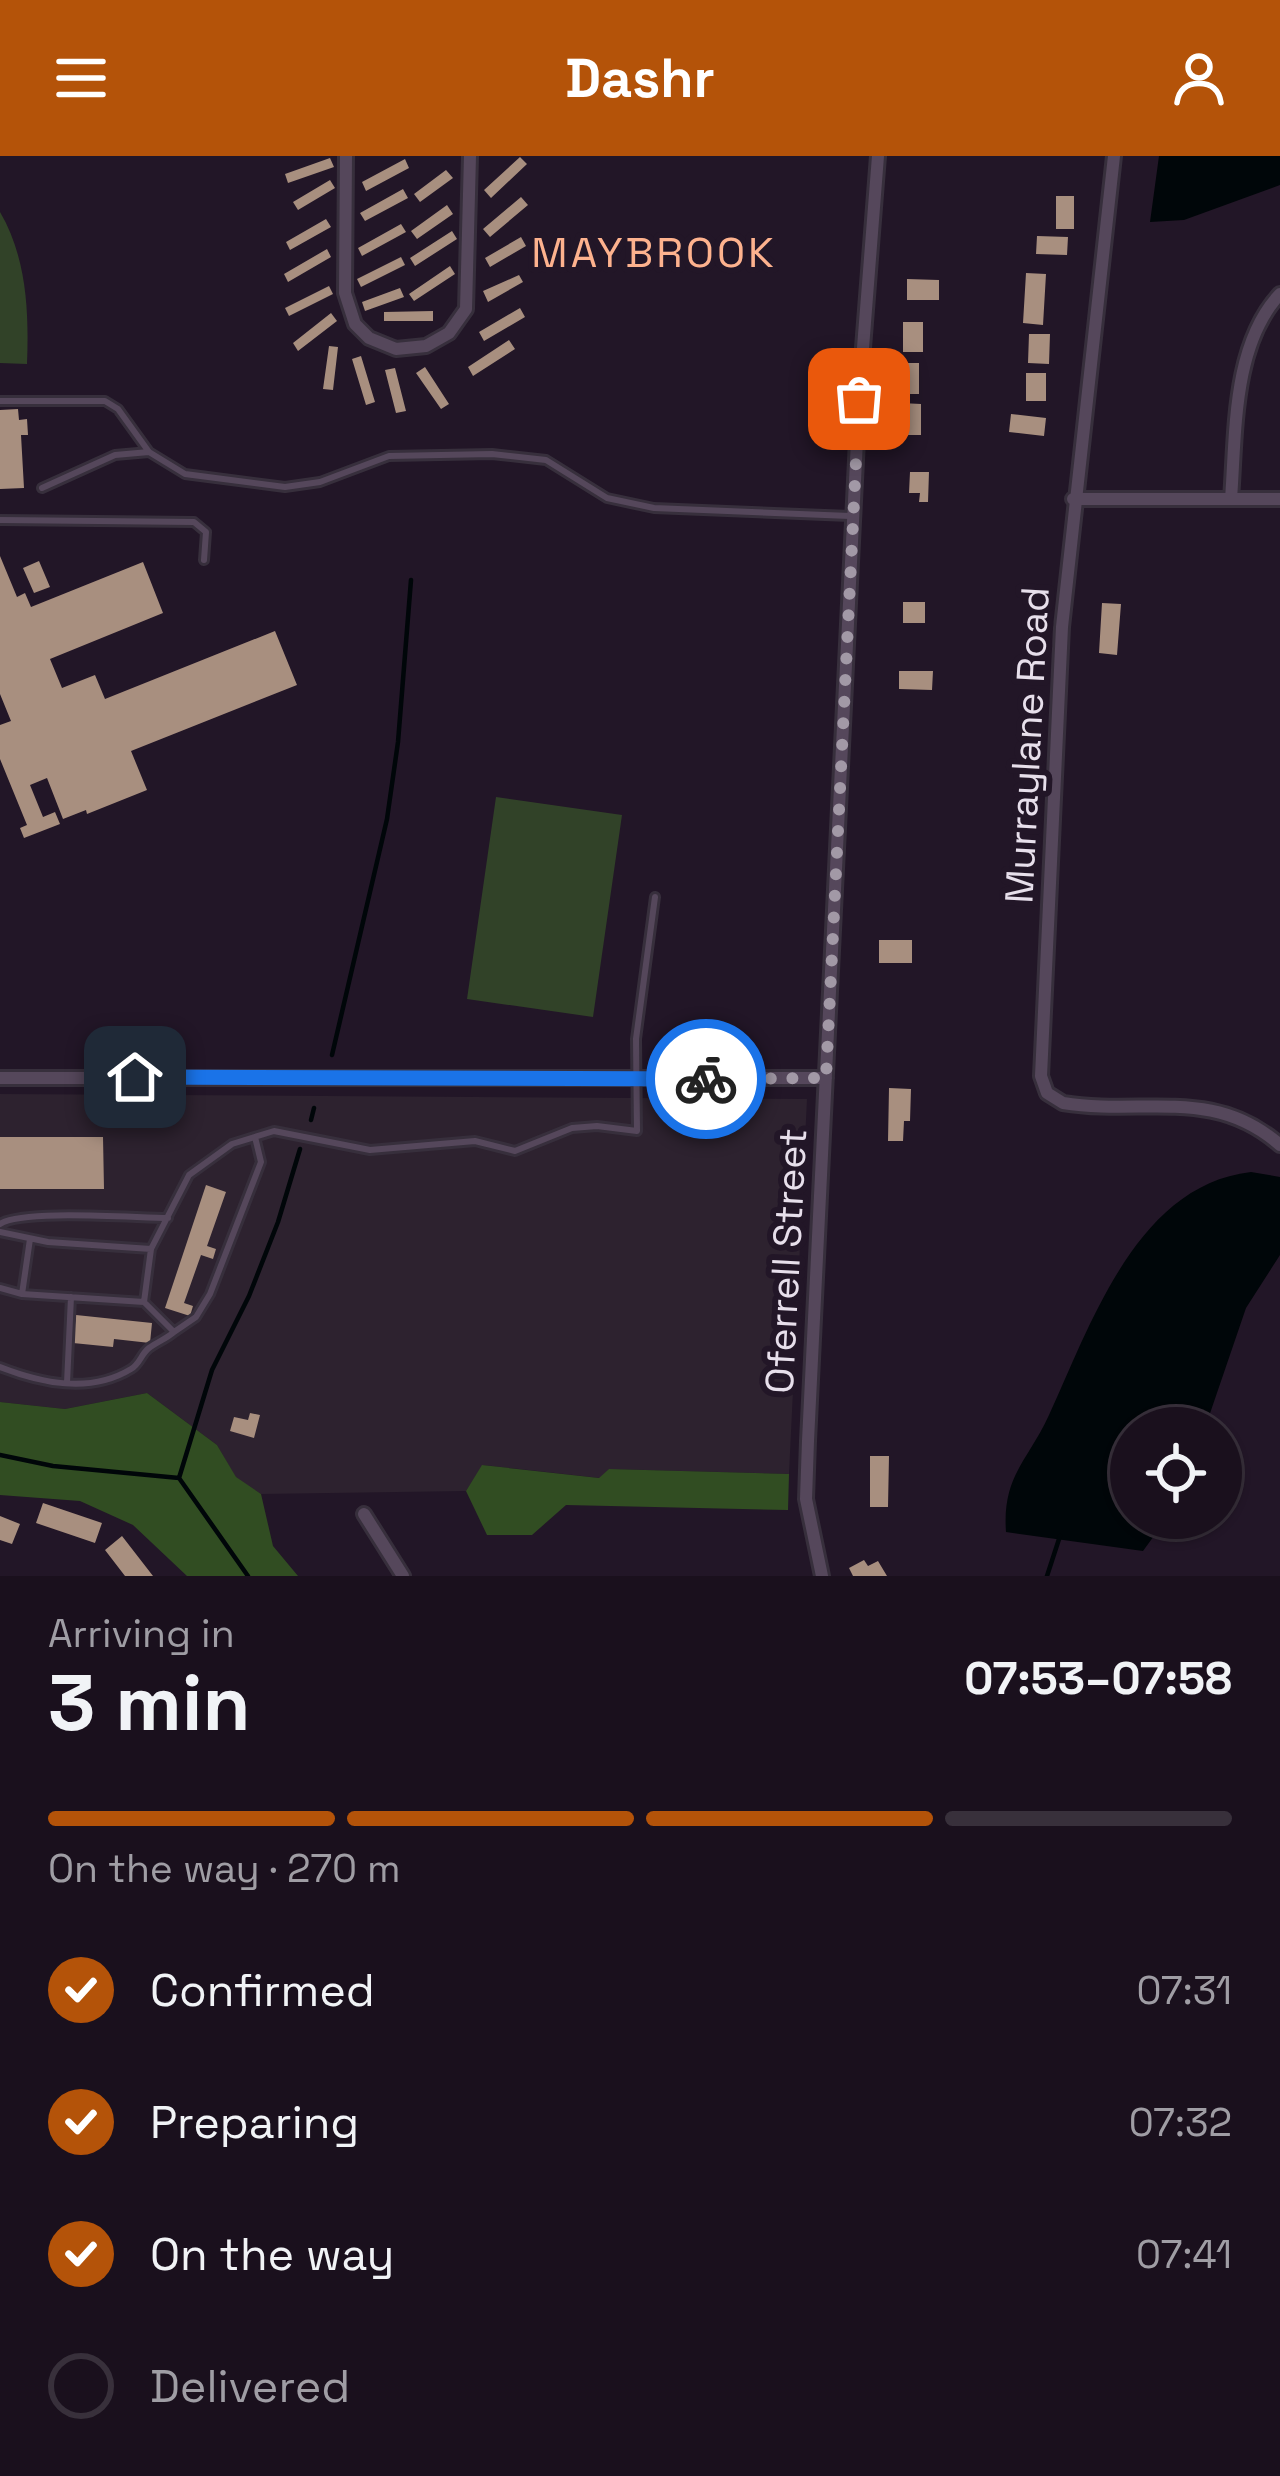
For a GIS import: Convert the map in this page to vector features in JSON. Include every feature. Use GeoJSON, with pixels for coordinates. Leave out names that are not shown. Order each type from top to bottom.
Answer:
{"type":"FeatureCollection","features":[{"type":"Feature","properties":{"kind":"street"},"geometry":{"type":"LineString","coordinates":[[346,156],[345,293],[355,324],[369,338],[396,349],[426,346],[449,333],[466,309],[470,156]]}},
{"type":"Feature","properties":{"kind":"street","name":"Oferrell Street"},"geometry":{"type":"LineString","coordinates":[[820,1573],[806,1499],[853,517],[878,156]]}},
{"type":"Feature","properties":{"kind":"street","name":"Murraylane Road"},"geometry":{"type":"LineString","coordinates":[[1114,156],[1073,499],[1051,812],[1041,1076],[1047,1093],[1063,1103],[1205,1107],[1261,1128],[1280,1145]]}},
{"type":"Feature","properties":{"kind":"street"},"geometry":{"type":"LineString","coordinates":[[1231,500],[1248,353],[1268,307],[1280,294]]}},
{"type":"Feature","properties":{"kind":"street"},"geometry":{"type":"LineString","coordinates":[[1073,499],[1280,500]]}},
{"type":"Feature","properties":{"kind":"street"},"geometry":{"type":"LineString","coordinates":[[0,1078],[826,1078]]}},
{"type":"Feature","properties":{"kind":"street"},"geometry":{"type":"LineString","coordinates":[[364,1514],[404,1576]]}},
{"type":"Feature","properties":{"kind":"street"},"geometry":{"type":"LineString","coordinates":[[802,1576],[820,1573]]}},
{"type":"Feature","properties":{"kind":"lane"},"geometry":{"type":"LineString","coordinates":[[0,401],[105,401],[118,409],[149,452],[185,473],[285,487],[320,482],[389,456],[492,454],[546,460],[607,498],[654,508],[853,517]]}},
{"type":"Feature","properties":{"kind":"lane"},"geometry":{"type":"LineString","coordinates":[[43,488],[115,454],[149,452]]}},
{"type":"Feature","properties":{"kind":"lane"},"geometry":{"type":"LineString","coordinates":[[0,520],[186,520],[206,532],[204,560]]}},
{"type":"Feature","properties":{"kind":"lane"},"geometry":{"type":"LineString","coordinates":[[144,1302],[151,1249],[189,1175],[232,1144],[274,1131],[370,1150],[475,1141],[514,1151],[572,1128],[637,1131],[636,1039],[655,897]]}},
{"type":"Feature","properties":{"kind":"lane"},"geometry":{"type":"LineString","coordinates":[[0,1367],[40,1383],[86,1384],[125,1373],[138,1365],[146,1350],[196,1317],[210,1294],[260,1162],[255,1137]]}},
{"type":"Feature","properties":{"kind":"lane"},"geometry":{"type":"LineString","coordinates":[[151,1249],[30,1239],[0,1228],[7,1219],[47,1216],[168,1218]]}},
{"type":"Feature","properties":{"kind":"lane"},"geometry":{"type":"LineString","coordinates":[[22,1294],[30,1239]]}},
{"type":"Feature","properties":{"kind":"lane"},"geometry":{"type":"LineString","coordinates":[[0,1288],[22,1294],[144,1302],[174,1332]]}},
{"type":"Feature","properties":{"kind":"lane"},"geometry":{"type":"LineString","coordinates":[[67,1383],[71,1298]]}},
{"type":"Feature","properties":{"kind":"shaded area"},"geometry":{"type":"Polygon","coordinates":[[[1159,156],[1280,156],[1280,185],[1184,220],[1150,222],[1159,156]]]}},
{"type":"Feature","properties":{"kind":"shaded area"},"geometry":{"type":"Polygon","coordinates":[[[0,1094],[807,1099],[789,1474],[609,1469],[600,1478],[483,1465],[466,1491],[261,1494],[236,1478],[217,1445],[147,1393],[65,1409],[0,1402],[0,1094]]]}},
{"type":"Feature","properties":{"kind":"shaded area"},"geometry":{"type":"Polygon","coordinates":[[[1251,1172],[1280,1177],[1280,1255],[1246,1308],[1212,1407],[1110,1407],[1110,1539],[1152,1539],[1143,1551],[1006,1532],[1012,1482],[1123,1264],[1177,1203],[1211,1182],[1251,1172]]]}},
{"type":"Feature","properties":{"kind":"green space"},"geometry":{"type":"Polygon","coordinates":[[[0,212],[16,248],[24,286],[27,364],[0,363],[0,212]]]}},
{"type":"Feature","properties":{"kind":"green space"},"geometry":{"type":"Polygon","coordinates":[[[496,797],[622,815],[593,1017],[467,999],[496,797]]]}},
{"type":"Feature","properties":{"kind":"green space"},"geometry":{"type":"Polygon","coordinates":[[[147,1393],[217,1445],[236,1477],[261,1494],[273,1546],[298,1576],[187,1576],[133,1525],[80,1501],[0,1495],[0,1402],[65,1409],[147,1393]]]}},
{"type":"Feature","properties":{"kind":"green space"},"geometry":{"type":"Polygon","coordinates":[[[482,1465],[599,1478],[609,1469],[789,1474],[788,1510],[566,1505],[532,1535],[487,1535],[466,1491],[482,1465]]]}},
{"type":"Feature","properties":{"kind":"building"},"geometry":{"type":"Polygon","coordinates":[[[520,157],[527,164],[491,198],[484,190],[520,157]]]}},
{"type":"Feature","properties":{"kind":"building"},"geometry":{"type":"Polygon","coordinates":[[[330,158],[334,167],[288,183],[285,174],[330,158]]]}},
{"type":"Feature","properties":{"kind":"building"},"geometry":{"type":"Polygon","coordinates":[[[405,159],[409,168],[366,191],[362,182],[405,159]]]}},
{"type":"Feature","properties":{"kind":"building"},"geometry":{"type":"Polygon","coordinates":[[[446,170],[453,178],[420,202],[414,194],[446,170]]]}},
{"type":"Feature","properties":{"kind":"building"},"geometry":{"type":"Polygon","coordinates":[[[330,180],[335,188],[298,210],[293,202],[330,180]]]}},
{"type":"Feature","properties":{"kind":"building"},"geometry":{"type":"Polygon","coordinates":[[[403,189],[408,198],[365,221],[360,213],[403,189]]]}},
{"type":"Feature","properties":{"kind":"building"},"geometry":{"type":"Polygon","coordinates":[[[1056,196],[1074,196],[1074,229],[1056,229],[1056,196]]]}},
{"type":"Feature","properties":{"kind":"building"},"geometry":{"type":"Polygon","coordinates":[[[521,197],[528,205],[490,237],[483,229],[521,197]]]}},
{"type":"Feature","properties":{"kind":"building"},"geometry":{"type":"Polygon","coordinates":[[[447,205],[453,214],[417,239],[411,231],[447,205]]]}},
{"type":"Feature","properties":{"kind":"building"},"geometry":{"type":"Polygon","coordinates":[[[326,219],[331,227],[290,250],[286,242],[326,219]]]}},
{"type":"Feature","properties":{"kind":"building"},"geometry":{"type":"Polygon","coordinates":[[[401,224],[406,232],[362,256],[358,248],[401,224]]]}},
{"type":"Feature","properties":{"kind":"building"},"geometry":{"type":"Polygon","coordinates":[[[452,231],[457,239],[415,266],[410,258],[452,231]]]}},
{"type":"Feature","properties":{"kind":"building"},"geometry":{"type":"Polygon","coordinates":[[[1037,236],[1068,237],[1067,255],[1036,254],[1037,236]]]}},
{"type":"Feature","properties":{"kind":"building"},"geometry":{"type":"Polygon","coordinates":[[[521,237],[526,246],[490,267],[485,258],[521,237]]]}},
{"type":"Feature","properties":{"kind":"building"},"geometry":{"type":"Polygon","coordinates":[[[327,249],[331,257],[288,282],[284,274],[327,249]]]}},
{"type":"Feature","properties":{"kind":"building"},"geometry":{"type":"Polygon","coordinates":[[[401,257],[405,265],[361,287],[357,279],[401,257]]]}},
{"type":"Feature","properties":{"kind":"building"},"geometry":{"type":"Polygon","coordinates":[[[450,266],[455,274],[414,301],[409,294],[450,266]]]}},
{"type":"Feature","properties":{"kind":"building"},"geometry":{"type":"Polygon","coordinates":[[[1026,273],[1046,274],[1043,325],[1023,323],[1026,273]]]}},
{"type":"Feature","properties":{"kind":"building"},"geometry":{"type":"Polygon","coordinates":[[[519,275],[523,282],[488,302],[483,291],[519,275]]]}},
{"type":"Feature","properties":{"kind":"building"},"geometry":{"type":"Polygon","coordinates":[[[907,279],[939,280],[939,300],[907,300],[907,279]]]}},
{"type":"Feature","properties":{"kind":"building"},"geometry":{"type":"Polygon","coordinates":[[[329,286],[333,294],[289,316],[285,308],[329,286]]]}},
{"type":"Feature","properties":{"kind":"building"},"geometry":{"type":"Polygon","coordinates":[[[400,288],[404,297],[365,311],[362,302],[400,288]]]}},
{"type":"Feature","properties":{"kind":"building"},"geometry":{"type":"Polygon","coordinates":[[[520,308],[525,317],[484,341],[479,332],[520,308]]]}},
{"type":"Feature","properties":{"kind":"building"},"geometry":{"type":"Polygon","coordinates":[[[433,311],[433,321],[384,321],[384,312],[433,311]]]}},
{"type":"Feature","properties":{"kind":"building"},"geometry":{"type":"Polygon","coordinates":[[[331,313],[337,321],[298,351],[293,343],[331,313]]]}},
{"type":"Feature","properties":{"kind":"building"},"geometry":{"type":"Polygon","coordinates":[[[903,322],[923,322],[923,352],[903,352],[903,322]]]}},
{"type":"Feature","properties":{"kind":"building"},"geometry":{"type":"Polygon","coordinates":[[[1029,334],[1050,334],[1049,364],[1028,363],[1029,334]]]}},
{"type":"Feature","properties":{"kind":"building"},"geometry":{"type":"Polygon","coordinates":[[[509,340],[515,349],[473,376],[468,367],[509,340]]]}},
{"type":"Feature","properties":{"kind":"building"},"geometry":{"type":"Polygon","coordinates":[[[329,346],[338,347],[333,390],[323,389],[329,346]]]}},
{"type":"Feature","properties":{"kind":"building"},"geometry":{"type":"Polygon","coordinates":[[[361,356],[375,402],[366,405],[352,359],[361,356]]]}},
{"type":"Feature","properties":{"kind":"building"},"geometry":{"type":"Polygon","coordinates":[[[899,363],[919,363],[919,394],[899,394],[899,363]]]}},
{"type":"Feature","properties":{"kind":"building"},"geometry":{"type":"Polygon","coordinates":[[[425,367],[449,404],[441,409],[416,373],[425,367]]]}},
{"type":"Feature","properties":{"kind":"building"},"geometry":{"type":"Polygon","coordinates":[[[395,368],[406,411],[396,413],[385,370],[395,368]]]}},
{"type":"Feature","properties":{"kind":"building"},"geometry":{"type":"Polygon","coordinates":[[[1026,373],[1046,373],[1046,401],[1026,401],[1026,373]]]}},
{"type":"Feature","properties":{"kind":"building"},"geometry":{"type":"Polygon","coordinates":[[[901,403],[921,404],[921,435],[900,435],[901,403]]]}},
{"type":"Feature","properties":{"kind":"building"},"geometry":{"type":"Polygon","coordinates":[[[18,409],[19,420],[27,419],[28,435],[21,435],[24,488],[0,489],[0,410],[18,409]]]}},
{"type":"Feature","properties":{"kind":"building"},"geometry":{"type":"Polygon","coordinates":[[[1011,414],[1046,418],[1044,436],[1009,432],[1011,414]]]}},
{"type":"Feature","properties":{"kind":"building"},"geometry":{"type":"Polygon","coordinates":[[[910,472],[929,472],[928,502],[919,502],[920,493],[909,493],[910,472]]]}},
{"type":"Feature","properties":{"kind":"building"},"geometry":{"type":"Polygon","coordinates":[[[0,556],[17,597],[25,593],[31,607],[143,562],[163,613],[50,659],[62,688],[95,675],[105,699],[275,631],[297,685],[131,751],[147,790],[87,814],[86,810],[63,819],[47,778],[30,785],[43,817],[55,812],[60,824],[24,838],[20,828],[27,825],[0,759],[0,725],[11,721],[0,694],[0,556]]]}},
{"type":"Feature","properties":{"kind":"building"},"geometry":{"type":"Polygon","coordinates":[[[39,561],[50,587],[34,593],[23,568],[39,561]]]}},
{"type":"Feature","properties":{"kind":"building"},"geometry":{"type":"Polygon","coordinates":[[[903,602],[925,602],[925,623],[903,623],[903,602]]]}},
{"type":"Feature","properties":{"kind":"building"},"geometry":{"type":"Polygon","coordinates":[[[1102,603],[1121,604],[1117,655],[1099,653],[1102,603]]]}},
{"type":"Feature","properties":{"kind":"building"},"geometry":{"type":"Polygon","coordinates":[[[899,671],[933,671],[932,690],[899,689],[899,671]]]}},
{"type":"Feature","properties":{"kind":"building"},"geometry":{"type":"Polygon","coordinates":[[[879,940],[912,940],[912,963],[879,963],[879,940]]]}},
{"type":"Feature","properties":{"kind":"building"},"geometry":{"type":"Polygon","coordinates":[[[889,1088],[911,1089],[910,1121],[904,1121],[903,1141],[888,1141],[889,1088]]]}},
{"type":"Feature","properties":{"kind":"building"},"geometry":{"type":"Polygon","coordinates":[[[0,1137],[103,1137],[104,1189],[0,1189],[0,1137]]]}},
{"type":"Feature","properties":{"kind":"building"},"geometry":{"type":"Polygon","coordinates":[[[206,1185],[226,1192],[207,1246],[216,1249],[213,1259],[201,1255],[184,1303],[193,1306],[190,1316],[165,1308],[206,1185]]]}},
{"type":"Feature","properties":{"kind":"building"},"geometry":{"type":"Polygon","coordinates":[[[76,1315],[152,1323],[150,1343],[114,1339],[113,1347],[73,1343],[76,1315]]]}},
{"type":"Feature","properties":{"kind":"building"},"geometry":{"type":"Polygon","coordinates":[[[250,1413],[260,1415],[254,1438],[230,1431],[234,1417],[248,1420],[250,1413]]]}},
{"type":"Feature","properties":{"kind":"building"},"geometry":{"type":"Polygon","coordinates":[[[870,1456],[889,1456],[888,1507],[870,1507],[870,1456]]]}},
{"type":"Feature","properties":{"kind":"building"},"geometry":{"type":"Polygon","coordinates":[[[43,1503],[102,1523],[95,1543],[36,1523],[43,1503]]]}},
{"type":"Feature","properties":{"kind":"building"},"geometry":{"type":"Polygon","coordinates":[[[0,1516],[20,1524],[12,1544],[0,1540],[0,1516]]]}},
{"type":"Feature","properties":{"kind":"building"},"geometry":{"type":"Polygon","coordinates":[[[122,1536],[153,1576],[125,1576],[105,1550],[122,1536]]]}},
{"type":"Feature","properties":{"kind":"building"},"geometry":{"type":"Polygon","coordinates":[[[864,1560],[868,1566],[878,1561],[887,1576],[853,1576],[849,1568],[864,1560]]]}},
{"type":"Feature","properties":{"kind":"waterway"},"geometry":{"type":"LineString","coordinates":[[332,1055],[387,819],[411,580]]}},
{"type":"Feature","properties":{"kind":"waterway"},"geometry":{"type":"LineString","coordinates":[[311,1120],[314,1108]]}},
{"type":"Feature","properties":{"kind":"waterway"},"geometry":{"type":"LineString","coordinates":[[179,1478],[212,1370],[249,1296],[300,1149]]}},
{"type":"Feature","properties":{"kind":"waterway"},"geometry":{"type":"LineString","coordinates":[[0,1455],[53,1466],[179,1478],[248,1576]]}},
{"type":"Feature","properties":{"kind":"waterway"},"geometry":{"type":"LineString","coordinates":[[1047,1576],[1060,1536]]}},
{"type":"Feature","properties":{"kind":"way so far"},"geometry":{"type":"LineString","coordinates":[[706,1079],[826,1078],[859,399]]}},
{"type":"Feature","properties":{"kind":"district","name":"MAYBROOK"},"geometry":{"type":"Point","coordinates":[654,252]}},
{"type":"Feature","properties":{"kind":"route"},"geometry":{"type":"LineString","coordinates":[[135,1077],[706,1079]]}}]}
